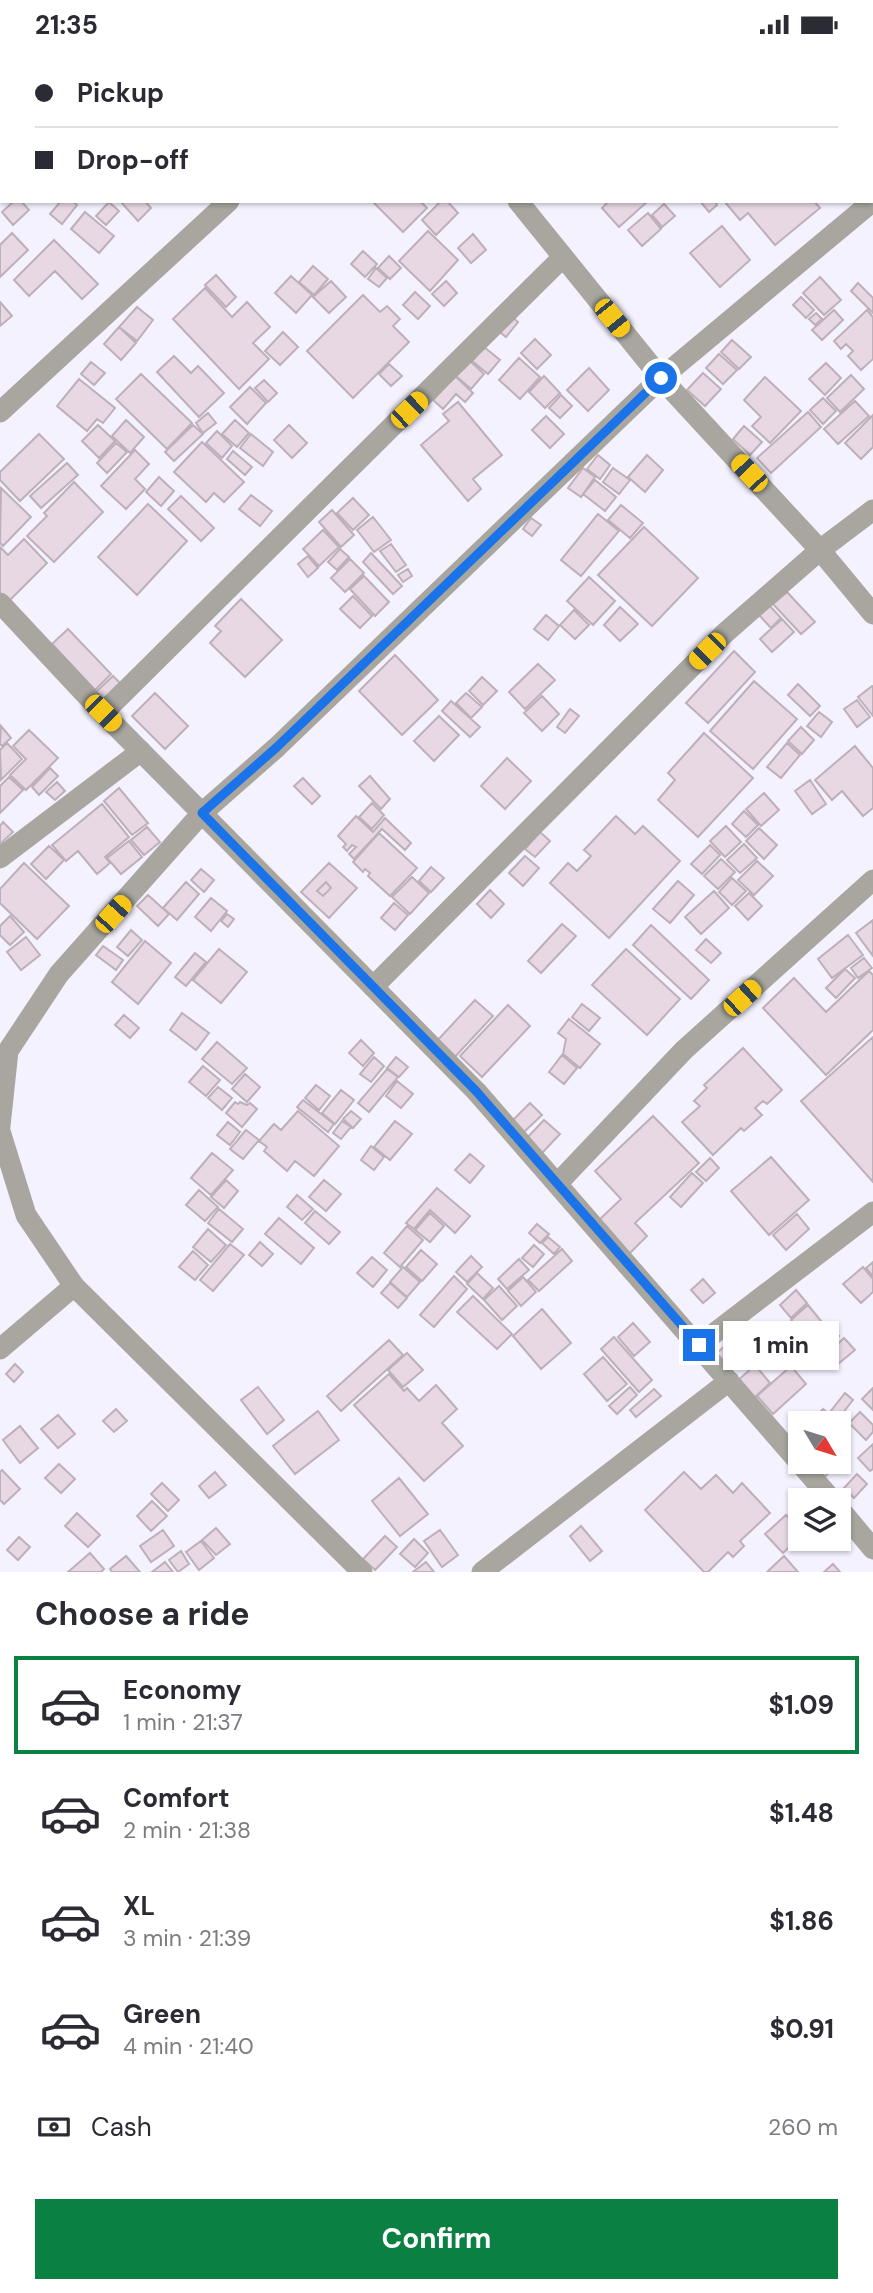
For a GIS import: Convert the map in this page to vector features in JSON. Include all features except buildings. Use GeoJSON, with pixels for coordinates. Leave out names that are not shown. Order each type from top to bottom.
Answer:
{"type":"FeatureCollection","features":[{"type":"Feature","properties":{"kind":"street"},"geometry":{"type":"LineString","coordinates":[[0,412],[227,203]]}},
{"type":"Feature","properties":{"kind":"street"},"geometry":{"type":"LineString","coordinates":[[520,203],[661,378],[820,550],[873,614]]}},
{"type":"Feature","properties":{"kind":"street"},"geometry":{"type":"LineString","coordinates":[[362,1572],[74,1286],[26,1215],[0,1128],[8,1051],[59,974],[202,813],[277,747],[661,378],[871,203]]}},
{"type":"Feature","properties":{"kind":"street"},"geometry":{"type":"LineString","coordinates":[[103,713],[562,258]]}},
{"type":"Feature","properties":{"kind":"street"},"geometry":{"type":"LineString","coordinates":[[373,987],[725,633],[820,550],[873,510]]}},
{"type":"Feature","properties":{"kind":"street"},"geometry":{"type":"LineString","coordinates":[[0,603],[103,713],[476,1091],[822,1488]]}},
{"type":"Feature","properties":{"kind":"street"},"geometry":{"type":"LineString","coordinates":[[0,858],[141,751]]}},
{"type":"Feature","properties":{"kind":"street"},"geometry":{"type":"LineString","coordinates":[[557,1184],[684,1050],[873,880]]}},
{"type":"Feature","properties":{"kind":"street"},"geometry":{"type":"LineString","coordinates":[[699,1345],[873,1212]]}},
{"type":"Feature","properties":{"kind":"street"},"geometry":{"type":"LineString","coordinates":[[0,1349],[74,1286]]}},
{"type":"Feature","properties":{"kind":"street"},"geometry":{"type":"LineString","coordinates":[[482,1572],[729,1381]]}},
{"type":"Feature","properties":{"kind":"street"},"geometry":{"type":"LineString","coordinates":[[851,1523],[873,1549]]}},
{"type":"Feature","properties":{"kind":"route"},"geometry":{"type":"LineString","coordinates":[[661,378],[277,747],[202,813],[476,1091],[699,1345]]}}]}
